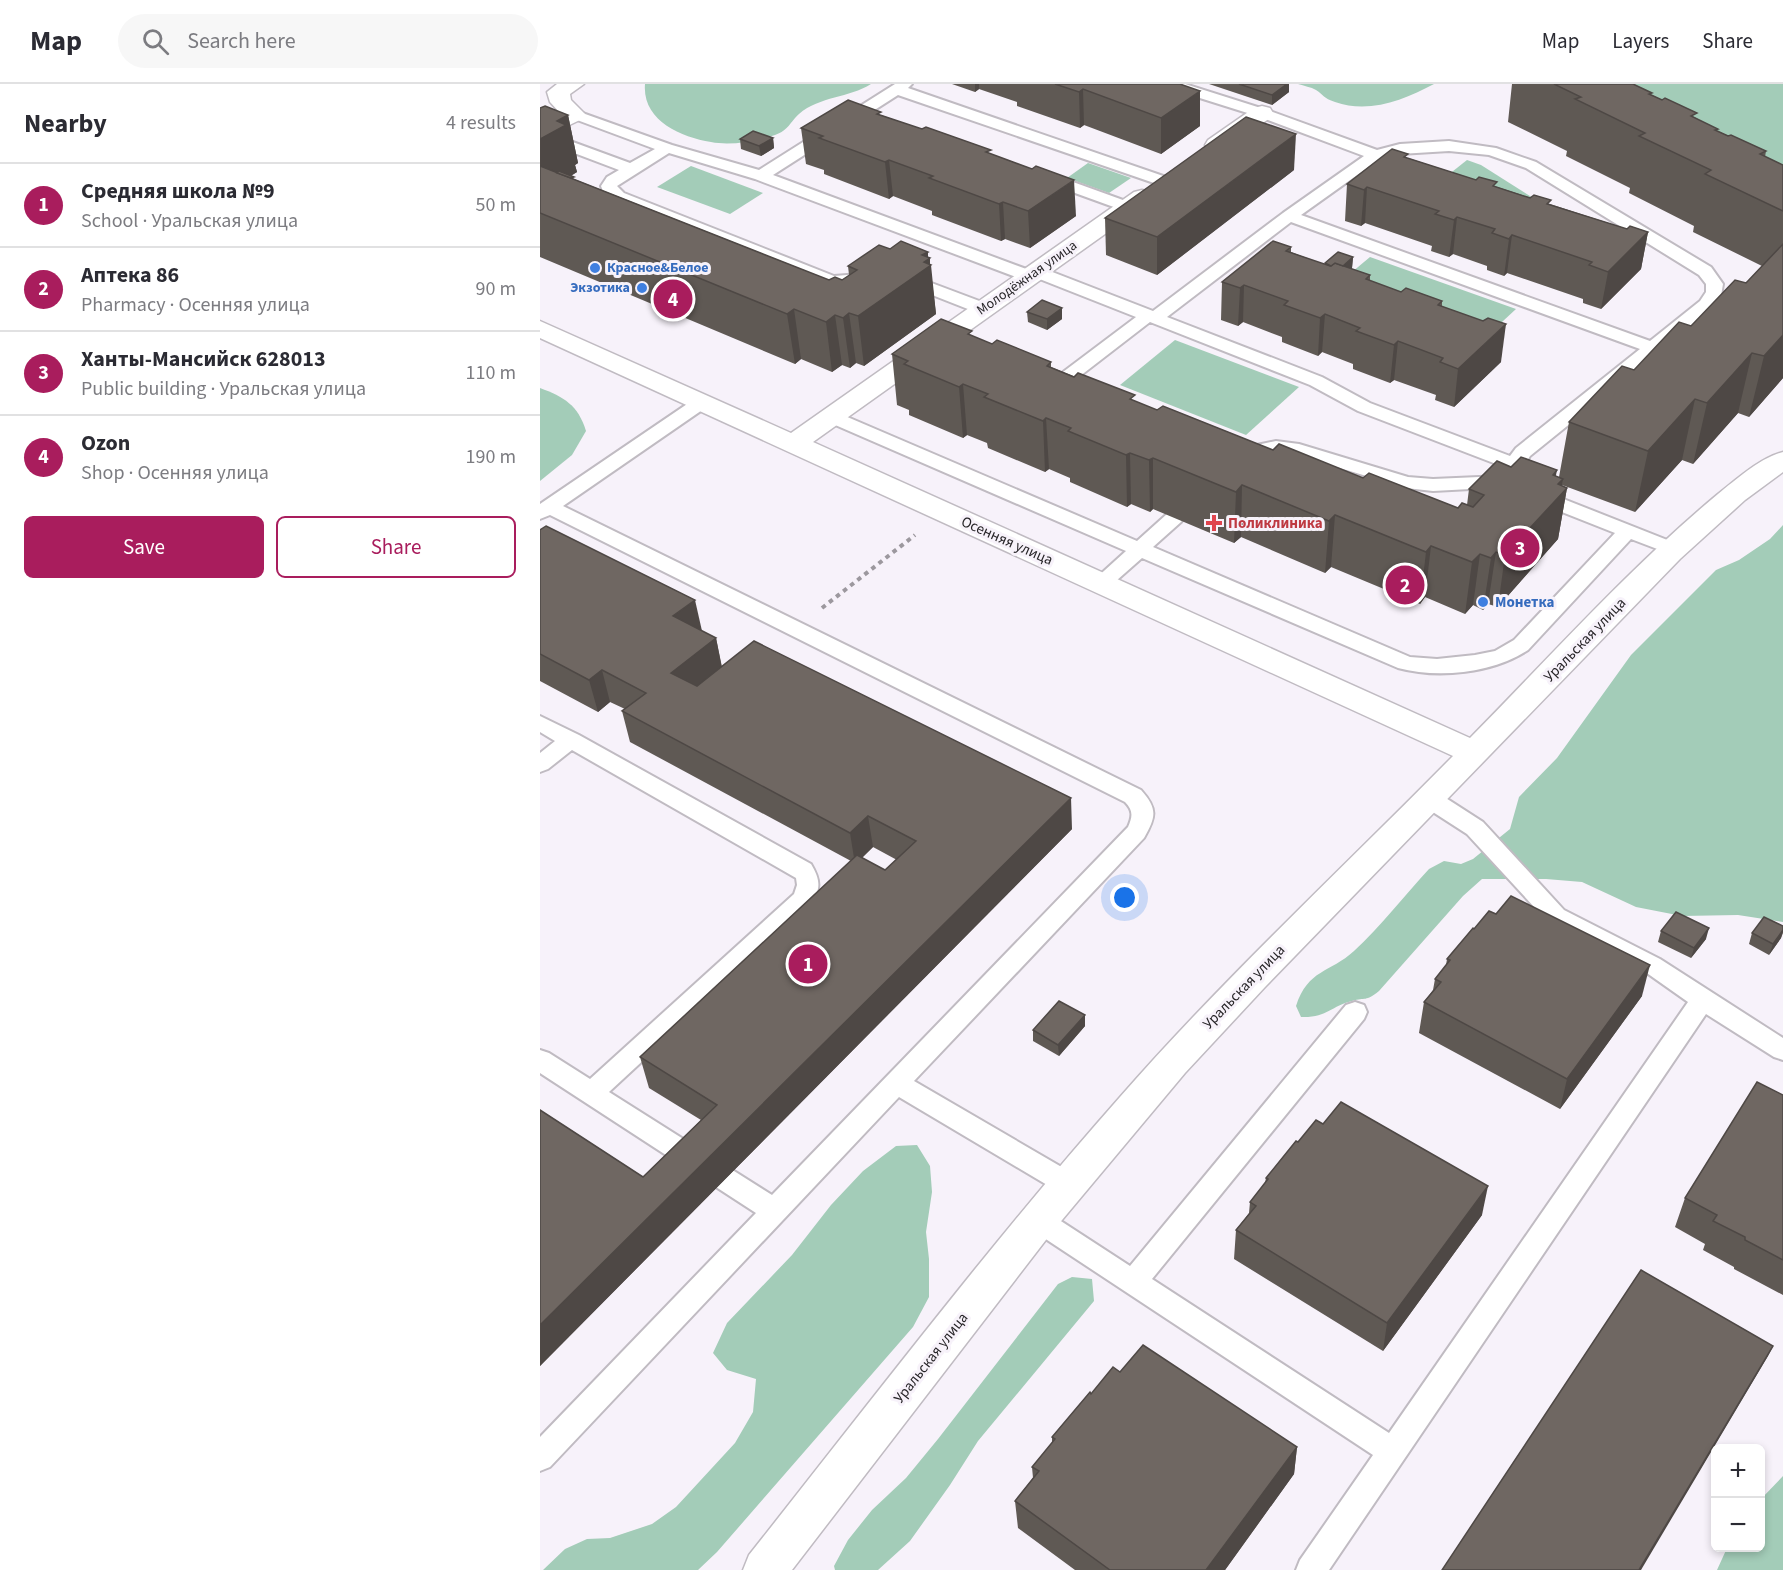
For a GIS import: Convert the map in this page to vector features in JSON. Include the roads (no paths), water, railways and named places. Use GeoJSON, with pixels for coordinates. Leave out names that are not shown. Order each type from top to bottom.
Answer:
{"type":"FeatureCollection","features":[{"type":"Feature","properties":{"kind":"street"},"geometry":{"type":"LineString","coordinates":[[540,134],[574,114],[561,102],[557,87]]}},
{"type":"Feature","properties":{"kind":"street","name":"Молодёжная улица"},"geometry":{"type":"LineString","coordinates":[[793,444],[832,417],[961,337],[984,309],[1262,113]]}},
{"type":"Feature","properties":{"kind":"street","name":"Осенняя улица"},"geometry":{"type":"LineString","coordinates":[[540,329],[1475,753]]}},
{"type":"Feature","properties":{"kind":"street","name":"Уральская улица"},"geometry":{"type":"LineString","coordinates":[[765,1570],[1038,1220],[1135,1105],[1254,976],[1673,549],[1745,487],[1783,460]]}},
{"type":"Feature","properties":{"kind":"lane"},"geometry":{"type":"LineString","coordinates":[[1170,84],[1262,113],[1376,155]]}},
{"type":"Feature","properties":{"kind":"lane"},"geometry":{"type":"LineString","coordinates":[[760,176],[901,87],[1181,169]]}},
{"type":"Feature","properties":{"kind":"lane"},"geometry":{"type":"LineString","coordinates":[[860,113],[882,121]]}},
{"type":"Feature","properties":{"kind":"lane"},"geometry":{"type":"LineString","coordinates":[[574,114],[667,148],[760,176],[1153,316],[1316,381],[1364,407],[1513,472],[1526,491],[1673,549]]}},
{"type":"Feature","properties":{"kind":"lane"},"geometry":{"type":"LineString","coordinates":[[540,134],[631,169]]}},
{"type":"Feature","properties":{"kind":"lane"},"geometry":{"type":"LineString","coordinates":[[1065,379],[1376,155],[1400,149],[1449,146],[1491,151],[1531,165],[1705,271],[1716,286],[1715,293],[1706,305],[1523,452],[1513,472]]}},
{"type":"Feature","properties":{"kind":"lane"},"geometry":{"type":"LineString","coordinates":[[667,148],[613,180],[609,186],[610,191],[830,280],[852,282],[870,273]]}},
{"type":"Feature","properties":{"kind":"lane"},"geometry":{"type":"LineString","coordinates":[[1028,171],[1128,207]]}},
{"type":"Feature","properties":{"kind":"lane"},"geometry":{"type":"LineString","coordinates":[[1289,216],[1653,348]]}},
{"type":"Feature","properties":{"kind":"lane"},"geometry":{"type":"LineString","coordinates":[[906,249],[925,236]]}},
{"type":"Feature","properties":{"kind":"lane"},"geometry":{"type":"LineString","coordinates":[[889,272],[984,309]]}},
{"type":"Feature","properties":{"kind":"lane"},"geometry":{"type":"LineString","coordinates":[[1044,370],[1087,387]]}},
{"type":"Feature","properties":{"kind":"lane"},"geometry":{"type":"LineString","coordinates":[[545,510],[702,402]]}},
{"type":"Feature","properties":{"kind":"lane"},"geometry":{"type":"LineString","coordinates":[[832,417],[1138,550],[1405,663],[1420,667],[1495,658],[1510,653],[1521,645],[1629,531]]}},
{"type":"Feature","properties":{"kind":"lane"},"geometry":{"type":"LineString","coordinates":[[1217,439],[1250,452]]}},
{"type":"Feature","properties":{"kind":"lane"},"geometry":{"type":"LineString","coordinates":[[1234,465],[1250,452],[1276,447],[1299,450],[1406,482],[1432,485],[1513,472]]}},
{"type":"Feature","properties":{"kind":"lane"},"geometry":{"type":"LineString","coordinates":[[540,1458],[1136,832],[1144,819],[1142,806],[1133,796],[796,629],[545,510]]}},
{"type":"Feature","properties":{"kind":"lane"},"geometry":{"type":"LineString","coordinates":[[1101,584],[1174,518]]}},
{"type":"Feature","properties":{"kind":"lane"},"geometry":{"type":"LineString","coordinates":[[540,723],[803,870],[809,879],[809,889],[802,900],[591,1093]]}},
{"type":"Feature","properties":{"kind":"lane"},"geometry":{"type":"LineString","coordinates":[[540,764],[571,740]]}},
{"type":"Feature","properties":{"kind":"lane"},"geometry":{"type":"LineString","coordinates":[[1430,799],[1475,828],[1537,898],[1556,915],[1652,965],[1702,1000],[1783,1050]]}},
{"type":"Feature","properties":{"kind":"lane"},"geometry":{"type":"LineString","coordinates":[[1311,1570],[1702,1000]]}},
{"type":"Feature","properties":{"kind":"lane"},"geometry":{"type":"LineString","coordinates":[[1134,1281],[1355,1012]]}},
{"type":"Feature","properties":{"kind":"lane"},"geometry":{"type":"LineString","coordinates":[[540,1060],[698,1162]]}},
{"type":"Feature","properties":{"kind":"lane"},"geometry":{"type":"LineString","coordinates":[[897,1083],[1068,1184]]}},
{"type":"Feature","properties":{"kind":"lane"},"geometry":{"type":"LineString","coordinates":[[725,1179],[775,1211]]}},
{"type":"Feature","properties":{"kind":"lane"},"geometry":{"type":"LineString","coordinates":[[1038,1220],[1392,1451]]}},
{"type":"Feature","properties":{"kind":"place","name":"Красное&Белое"},"geometry":{"type":"Point","coordinates":[595,268]}},
{"type":"Feature","properties":{"kind":"place","name":"Экзотика"},"geometry":{"type":"Point","coordinates":[642,288]}},
{"type":"Feature","properties":{"kind":"place","name":"Ozon"},"geometry":{"type":"Point","coordinates":[673,299]}},
{"type":"Feature","properties":{"kind":"place","name":"Поликлиника"},"geometry":{"type":"Point","coordinates":[1214,523]}},
{"type":"Feature","properties":{"kind":"place","name":"Ханты-Мансийск 628013"},"geometry":{"type":"Point","coordinates":[1520,548]}},
{"type":"Feature","properties":{"kind":"place","name":"Аптека 86"},"geometry":{"type":"Point","coordinates":[1405,585]}},
{"type":"Feature","properties":{"kind":"place","name":"Монетка"},"geometry":{"type":"Point","coordinates":[1483,602]}},
{"type":"Feature","properties":{"kind":"place","name":"Средняя школа №9"},"geometry":{"type":"Point","coordinates":[808,964]}}]}
